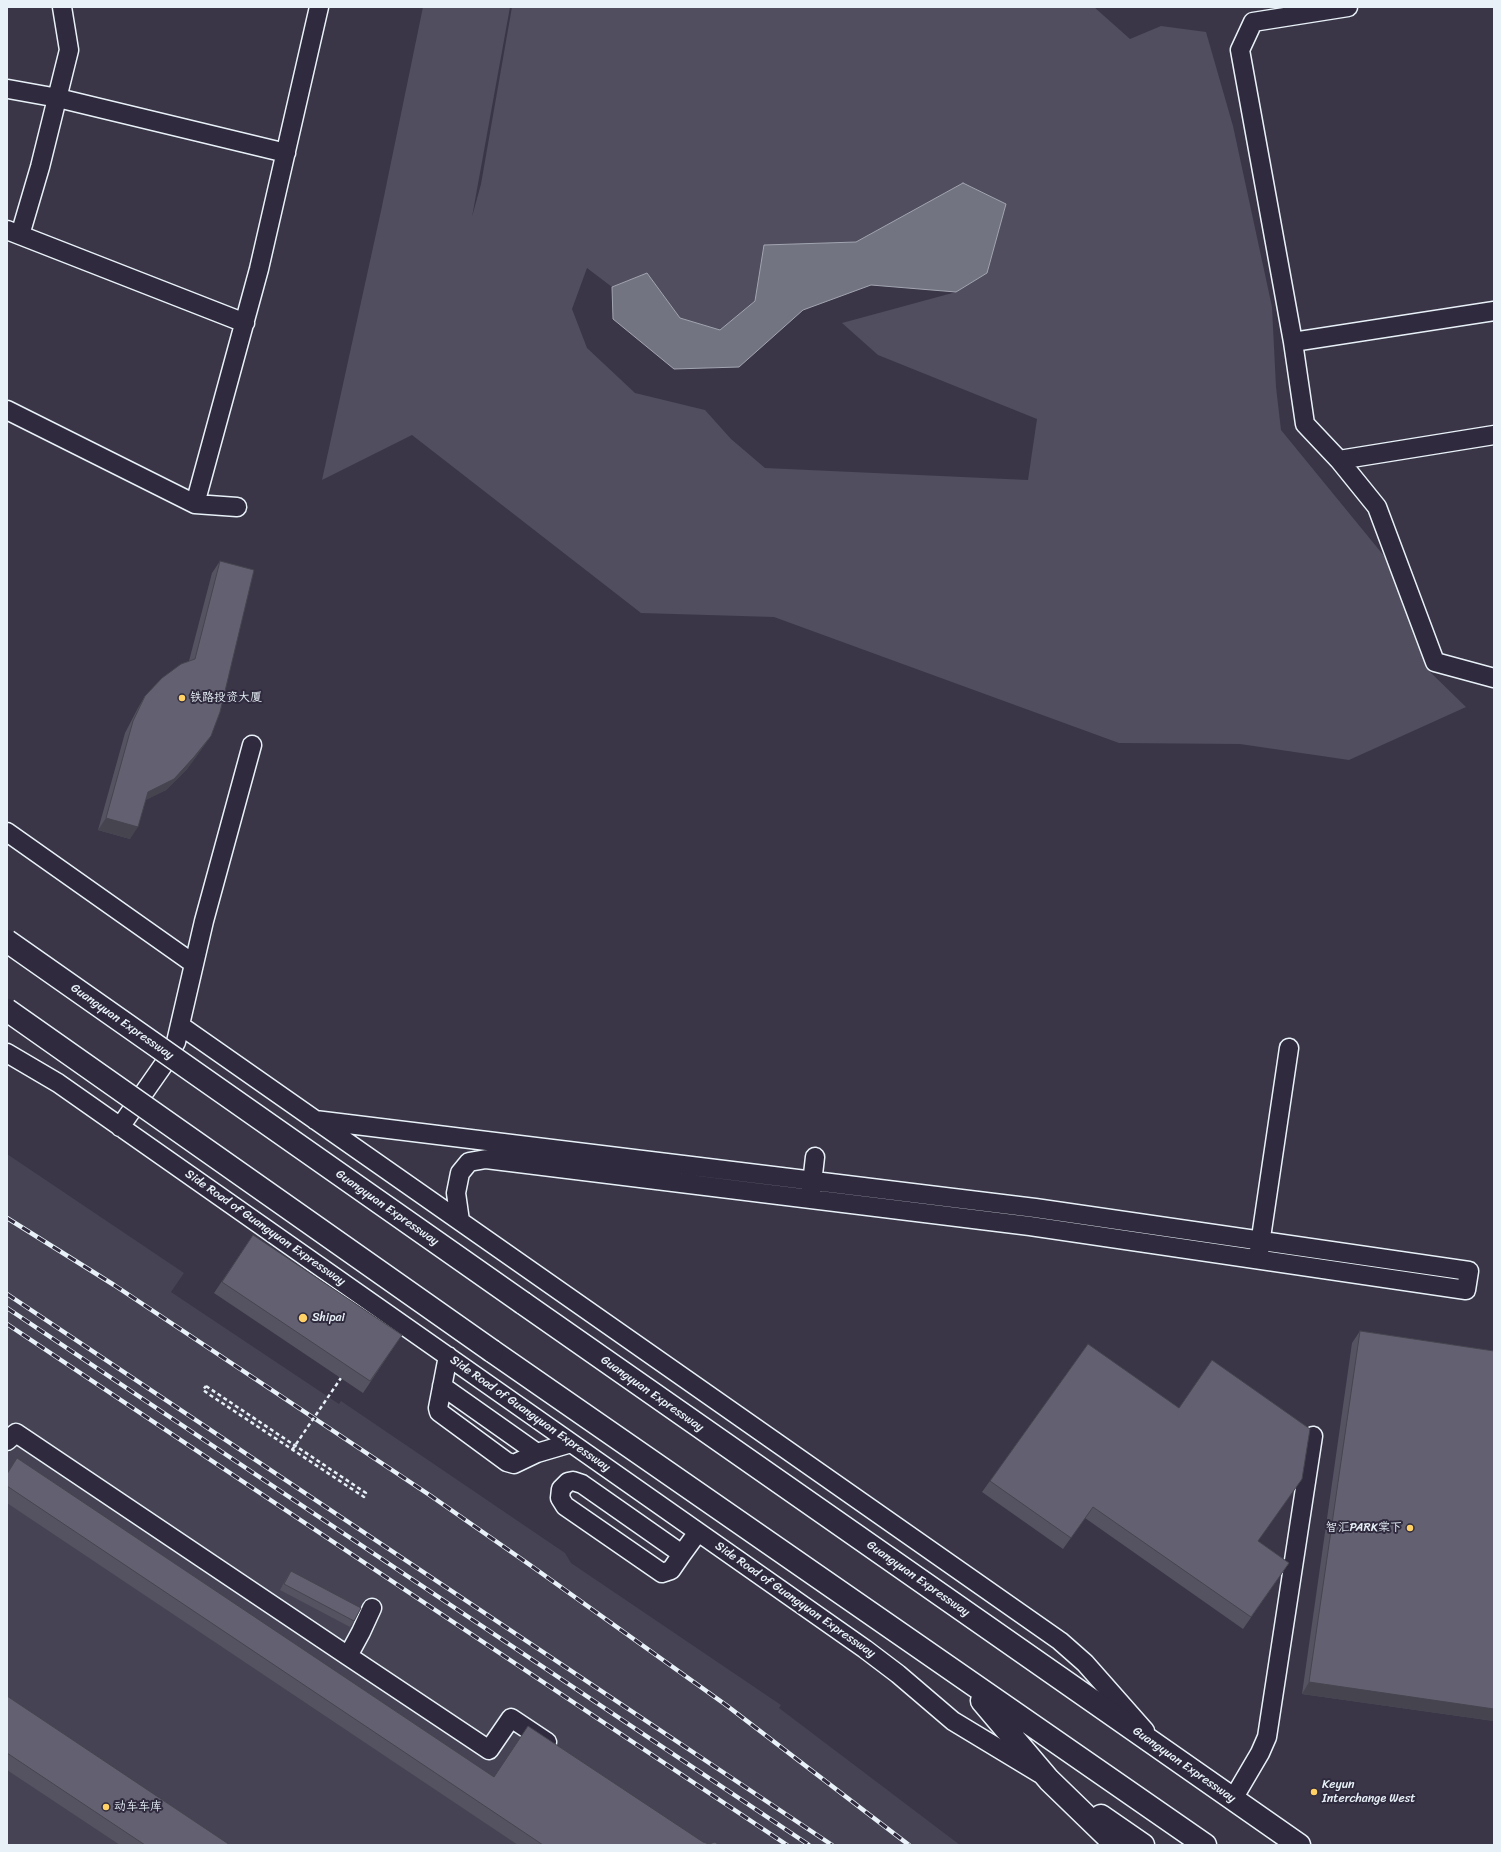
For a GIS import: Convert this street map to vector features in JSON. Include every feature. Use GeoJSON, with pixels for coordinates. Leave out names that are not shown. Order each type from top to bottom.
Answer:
{"type":"FeatureCollection","features":[{"type":"Feature","properties":{"kind":"highway","name":"Guangyuan Expressway"},"geometry":{"type":"LineString","coordinates":[[7,941],[1299,1845]]}},
{"type":"Feature","properties":{"kind":"highway"},"geometry":{"type":"LineString","coordinates":[[7,1010],[492,1351],[1205,1845]]}},
{"type":"Feature","properties":{"kind":"highway"},"geometry":{"type":"LineString","coordinates":[[962,1678],[1049,1780],[1116,1845]]}},
{"type":"Feature","properties":{"kind":"highway"},"geometry":{"type":"LineString","coordinates":[[1049,1780],[1143,1845]]}},
{"type":"Feature","properties":{"kind":"street"},"geometry":{"type":"LineString","coordinates":[[62,7],[69,50],[40,167],[13,232],[245,323]]}},
{"type":"Feature","properties":{"kind":"street"},"geometry":{"type":"LineString","coordinates":[[195,504],[259,269],[319,7]]}},
{"type":"Feature","properties":{"kind":"street"},"geometry":{"type":"LineString","coordinates":[[1348,7],[1253,22],[1240,50],[1293,342],[1305,424],[1339,460],[1377,507],[1435,662],[1494,678]]}},
{"type":"Feature","properties":{"kind":"street"},"geometry":{"type":"LineString","coordinates":[[8,89],[58,98],[286,153]]}},
{"type":"Feature","properties":{"kind":"street"},"geometry":{"type":"LineString","coordinates":[[1293,342],[1494,311]]}},
{"type":"Feature","properties":{"kind":"street"},"geometry":{"type":"LineString","coordinates":[[7,410],[195,504],[237,507]]}},
{"type":"Feature","properties":{"kind":"street"},"geometry":{"type":"LineString","coordinates":[[1339,460],[1494,435]]}},
{"type":"Feature","properties":{"kind":"street"},"geometry":{"type":"LineString","coordinates":[[120,1127],[168,1058],[176,1042],[181,1026],[204,921],[252,745]]}},
{"type":"Feature","properties":{"kind":"street"},"geometry":{"type":"LineString","coordinates":[[7,832],[194,964]]}},
{"type":"Feature","properties":{"kind":"street"},"geometry":{"type":"LineString","coordinates":[[181,1026],[1060,1640],[1085,1663],[1161,1749]]}},
{"type":"Feature","properties":{"kind":"street"},"geometry":{"type":"LineString","coordinates":[[1257,1260],[1289,1048]]}},
{"type":"Feature","properties":{"kind":"street","name":"Side Road of Guangyuan Expressway"},"geometry":{"type":"LineString","coordinates":[[7,1053],[58,1083],[884,1663],[953,1721],[1049,1780]]}},
{"type":"Feature","properties":{"kind":"street"},"geometry":{"type":"LineString","coordinates":[[315,1120],[1065,1212],[1469,1272],[1466,1290],[1037,1227],[482,1159],[472,1161],[467,1164],[458,1177],[456,1193],[460,1221]]}},
{"type":"Feature","properties":{"kind":"street"},"geometry":{"type":"LineString","coordinates":[[810,1199],[815,1157]]}},
{"type":"Feature","properties":{"kind":"street"},"geometry":{"type":"LineString","coordinates":[[448,1356],[438,1410],[447,1419],[512,1464],[537,1453],[571,1443]]}},
{"type":"Feature","properties":{"kind":"street"},"geometry":{"type":"LineString","coordinates":[[442,1386],[537,1453]]}},
{"type":"Feature","properties":{"kind":"street"},"geometry":{"type":"LineString","coordinates":[[7,1441],[16,1433],[489,1750],[511,1718],[564,1753]]}},
{"type":"Feature","properties":{"kind":"street"},"geometry":{"type":"LineString","coordinates":[[1232,1799],[1260,1753],[1267,1737],[1313,1436]]}},
{"type":"Feature","properties":{"kind":"street"},"geometry":{"type":"LineString","coordinates":[[682,1554],[582,1484],[573,1481],[568,1482],[561,1489],[560,1498],[565,1506],[662,1573],[668,1572],[682,1554],[698,1532]]}},
{"type":"Feature","properties":{"kind":"street"},"geometry":{"type":"LineString","coordinates":[[348,1656],[372,1608]]}},
{"type":"Feature","properties":{"kind":"path"},"geometry":{"type":"LineString","coordinates":[[292,1450],[341,1378]]}},
{"type":"Feature","properties":{"kind":"path"},"geometry":{"type":"LineString","coordinates":[[206,1386],[366,1493],[364,1497],[292,1450],[207,1392],[203,1390],[206,1386]]}},
{"type":"Feature","properties":{"kind":"shaded area"},"geometry":{"type":"Polygon","coordinates":[[[423,7],[510,7],[472,217],[481,184],[512,7],[1094,7],[1130,39],[1161,26],[1206,32],[1233,126],[1272,307],[1276,387],[1281,430],[1398,573],[1426,668],[1466,707],[1349,760],[1240,744],[1119,743],[774,617],[641,613],[412,435],[322,480],[381,211],[423,7]],[[963,183],[856,242],[765,245],[755,301],[720,330],[680,318],[647,273],[612,287],[587,268],[572,309],[587,348],[635,393],[705,410],[731,439],[765,468],[1028,480],[1037,419],[878,355],[842,323],[956,292],[987,273],[1006,204],[963,183]]]}},
{"type":"Feature","properties":{"kind":"shaded area"},"geometry":{"type":"Polygon","coordinates":[[[7,1154],[184,1273],[171,1292],[339,1404],[341,1401],[565,1553],[571,1563],[781,1705],[779,1708],[960,1845],[7,1845],[7,1154]]]}},
{"type":"Feature","properties":{"kind":"water"},"geometry":{"type":"Polygon","coordinates":[[[963,183],[1006,204],[987,273],[956,292],[871,285],[803,310],[739,367],[674,369],[613,319],[612,287],[647,273],[680,318],[720,330],[755,301],[764,245],[856,242],[963,183]]]}},
{"type":"Feature","properties":{"kind":"building","name":"铁路投资大厦"},"geometry":{"type":"Polygon","coordinates":[[[220,561],[254,570],[220,712],[211,736],[174,779],[148,792],[138,827],[106,818],[133,721],[145,696],[162,678],[181,664],[195,659],[220,561]]]}},
{"type":"Feature","properties":{"kind":"building"},"geometry":{"type":"Polygon","coordinates":[[[253,1235],[402,1335],[370,1381],[222,1282],[253,1235]]]}},
{"type":"Feature","properties":{"kind":"building","name":"智汇PARK棠下"},"geometry":{"type":"Polygon","coordinates":[[[1360,1331],[1494,1351],[1494,1709],[1309,1682],[1360,1331]]]}},
{"type":"Feature","properties":{"kind":"building"},"geometry":{"type":"Polygon","coordinates":[[[1088,1344],[1179,1408],[1212,1360],[1310,1429],[1302,1479],[1258,1541],[1289,1563],[1251,1617],[1093,1507],[1071,1538],[990,1481],[1088,1344]]]}},
{"type":"Feature","properties":{"kind":"building"},"geometry":{"type":"Polygon","coordinates":[[[17,1458],[494,1777],[528,1726],[703,1842],[709,1844],[715,1842],[719,1845],[543,1845],[7,1486],[7,1474],[17,1458]]]}},
{"type":"Feature","properties":{"kind":"building"},"geometry":{"type":"Polygon","coordinates":[[[291,1571],[361,1608],[354,1621],[284,1584],[291,1571]]]}},
{"type":"Feature","properties":{"kind":"building","name":"动车车库"},"geometry":{"type":"Polygon","coordinates":[[[7,1696],[230,1845],[145,1845],[7,1753],[7,1696]]]}},
{"type":"Feature","properties":{"kind":"railway"},"geometry":{"type":"LineString","coordinates":[[7,1218],[114,1285],[431,1496],[726,1705],[909,1845]]}},
{"type":"Feature","properties":{"kind":"railway"},"geometry":{"type":"LineString","coordinates":[[7,1294],[832,1845]]}},
{"type":"Feature","properties":{"kind":"railway"},"geometry":{"type":"LineString","coordinates":[[7,1308],[809,1845]]}},
{"type":"Feature","properties":{"kind":"railway"},"geometry":{"type":"LineString","coordinates":[[7,1324],[787,1845]]}},
{"type":"Feature","properties":{"kind":"place","name":"铁路投资大厦"},"geometry":{"type":"Point","coordinates":[182,698]}},
{"type":"Feature","properties":{"kind":"place","name":"Shipai"},"geometry":{"type":"Point","coordinates":[303,1318]}},
{"type":"Feature","properties":{"kind":"place","name":"智汇PARK棠下"},"geometry":{"type":"Point","coordinates":[1410,1528]}},
{"type":"Feature","properties":{"kind":"place","name":"Keyun Interchange West"},"geometry":{"type":"Point","coordinates":[1314,1792]}},
{"type":"Feature","properties":{"kind":"place","name":"动车车库"},"geometry":{"type":"Point","coordinates":[106,1807]}}]}
